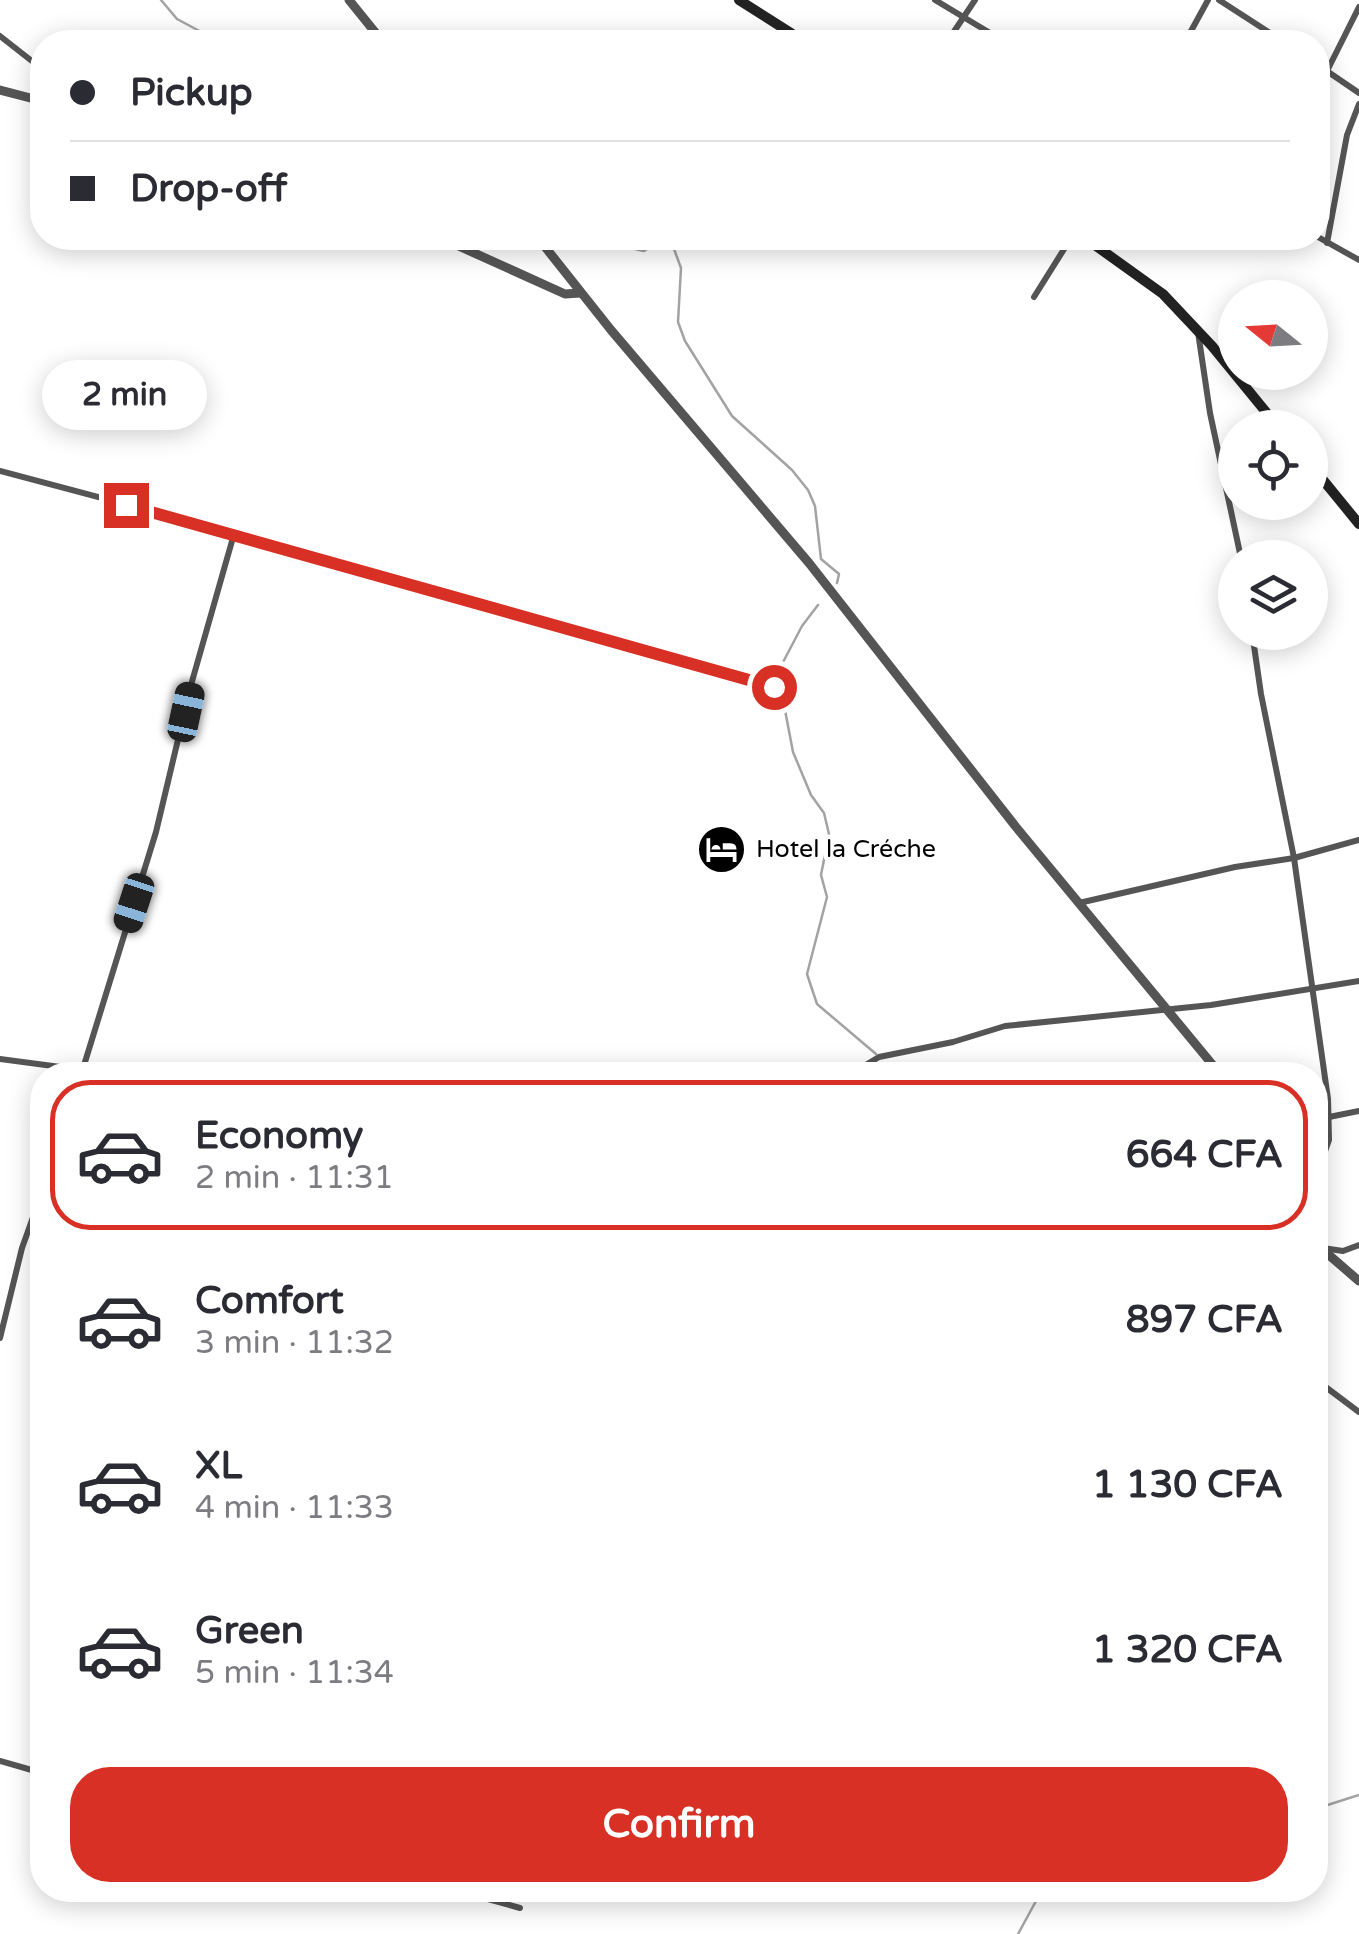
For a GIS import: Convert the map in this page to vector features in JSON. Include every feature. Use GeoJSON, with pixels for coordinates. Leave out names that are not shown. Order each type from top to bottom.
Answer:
{"type":"FeatureCollection","features":[{"type":"Feature","properties":{"kind":"main road"},"geometry":{"type":"LineString","coordinates":[[739,0],[786,30]]}},
{"type":"Feature","properties":{"kind":"main road"},"geometry":{"type":"LineString","coordinates":[[1101,250],[1163,294],[1265,410]]}},
{"type":"Feature","properties":{"kind":"main road"},"geometry":{"type":"LineString","coordinates":[[1328,486],[1359,524]]}},
{"type":"Feature","properties":{"kind":"street"},"geometry":{"type":"LineString","coordinates":[[348,0],[373,30]]}},
{"type":"Feature","properties":{"kind":"street"},"geometry":{"type":"LineString","coordinates":[[935,0],[985,30]]}},
{"type":"Feature","properties":{"kind":"street"},"geometry":{"type":"LineString","coordinates":[[955,30],[975,0]]}},
{"type":"Feature","properties":{"kind":"street"},"geometry":{"type":"LineString","coordinates":[[1192,30],[1208,0]]}},
{"type":"Feature","properties":{"kind":"street"},"geometry":{"type":"LineString","coordinates":[[1219,0],[1265,30]]}},
{"type":"Feature","properties":{"kind":"street"},"geometry":{"type":"LineString","coordinates":[[1330,65],[1359,7]]}},
{"type":"Feature","properties":{"kind":"street"},"geometry":{"type":"LineString","coordinates":[[0,36],[30,59]]}},
{"type":"Feature","properties":{"kind":"street"},"geometry":{"type":"LineString","coordinates":[[1330,73],[1359,92]]}},
{"type":"Feature","properties":{"kind":"street"},"geometry":{"type":"LineString","coordinates":[[0,90],[30,98]]}},
{"type":"Feature","properties":{"kind":"street"},"geometry":{"type":"LineString","coordinates":[[1330,227],[1347,135],[1359,104]]}},
{"type":"Feature","properties":{"kind":"street"},"geometry":{"type":"LineString","coordinates":[[1330,245],[1359,260]]}},
{"type":"Feature","properties":{"kind":"street"},"geometry":{"type":"LineString","coordinates":[[468,250],[566,294],[580,292]]}},
{"type":"Feature","properties":{"kind":"street"},"geometry":{"type":"LineString","coordinates":[[547,250],[808,563],[1210,1062]]}},
{"type":"Feature","properties":{"kind":"street"},"geometry":{"type":"LineString","coordinates":[[1034,296],[1064,250]]}},
{"type":"Feature","properties":{"kind":"street"},"geometry":{"type":"LineString","coordinates":[[1198,331],[1210,413],[1237,540]]}},
{"type":"Feature","properties":{"kind":"street"},"geometry":{"type":"LineString","coordinates":[[0,471],[774,687]]}},
{"type":"Feature","properties":{"kind":"street"},"geometry":{"type":"LineString","coordinates":[[85,1062],[156,832],[234,534]]}},
{"type":"Feature","properties":{"kind":"street"},"geometry":{"type":"LineString","coordinates":[[1255,650],[1294,858],[1322,1062]]}},
{"type":"Feature","properties":{"kind":"street"},"geometry":{"type":"LineString","coordinates":[[1079,903],[1235,867],[1294,858],[1359,840]]}},
{"type":"Feature","properties":{"kind":"street"},"geometry":{"type":"LineString","coordinates":[[872,1062],[1006,1026],[1210,1004],[1359,981]]}},
{"type":"Feature","properties":{"kind":"street"},"geometry":{"type":"LineString","coordinates":[[0,1059],[30,1064]]}},
{"type":"Feature","properties":{"kind":"street"},"geometry":{"type":"LineString","coordinates":[[1328,1143],[1328,1117],[1359,1112]]}},
{"type":"Feature","properties":{"kind":"street"},"geometry":{"type":"LineString","coordinates":[[0,1338],[30,1226]]}},
{"type":"Feature","properties":{"kind":"street"},"geometry":{"type":"LineString","coordinates":[[1328,1248],[1344,1251],[1359,1245]]}},
{"type":"Feature","properties":{"kind":"street"},"geometry":{"type":"LineString","coordinates":[[1328,1256],[1359,1281]]}},
{"type":"Feature","properties":{"kind":"street"},"geometry":{"type":"LineString","coordinates":[[1328,1389],[1359,1412]]}},
{"type":"Feature","properties":{"kind":"street"},"geometry":{"type":"LineString","coordinates":[[0,1761],[30,1770]]}},
{"type":"Feature","properties":{"kind":"street"},"geometry":{"type":"LineString","coordinates":[[498,1902],[520,1908]]}},
{"type":"Feature","properties":{"kind":"waterway"},"geometry":{"type":"LineString","coordinates":[[161,0],[177,19],[198,30]]}},
{"type":"Feature","properties":{"kind":"waterway"},"geometry":{"type":"LineString","coordinates":[[639,250],[646,250]]}},
{"type":"Feature","properties":{"kind":"waterway"},"geometry":{"type":"LineString","coordinates":[[674,250],[681,268],[678,322],[685,341],[732,416],[792,470],[808,490],[815,506],[821,559],[839,574],[837,583]]}},
{"type":"Feature","properties":{"kind":"waterway"},"geometry":{"type":"LineString","coordinates":[[818,605],[781,666],[780,684],[793,752],[811,795],[824,813],[829,834],[821,875],[827,897],[807,974],[817,1004],[876,1054]]}},
{"type":"Feature","properties":{"kind":"waterway"},"geometry":{"type":"LineString","coordinates":[[1328,1805],[1359,1795]]}},
{"type":"Feature","properties":{"kind":"waterway"},"geometry":{"type":"LineString","coordinates":[[1018,1934],[1035,1902]]}},
{"type":"Feature","properties":{"kind":"place","name":"Hotel la Créche"},"geometry":{"type":"Point","coordinates":[721,849]}},
{"type":"Feature","properties":{"kind":"route"},"geometry":{"type":"LineString","coordinates":[[126,505],[774,687]]}}]}
